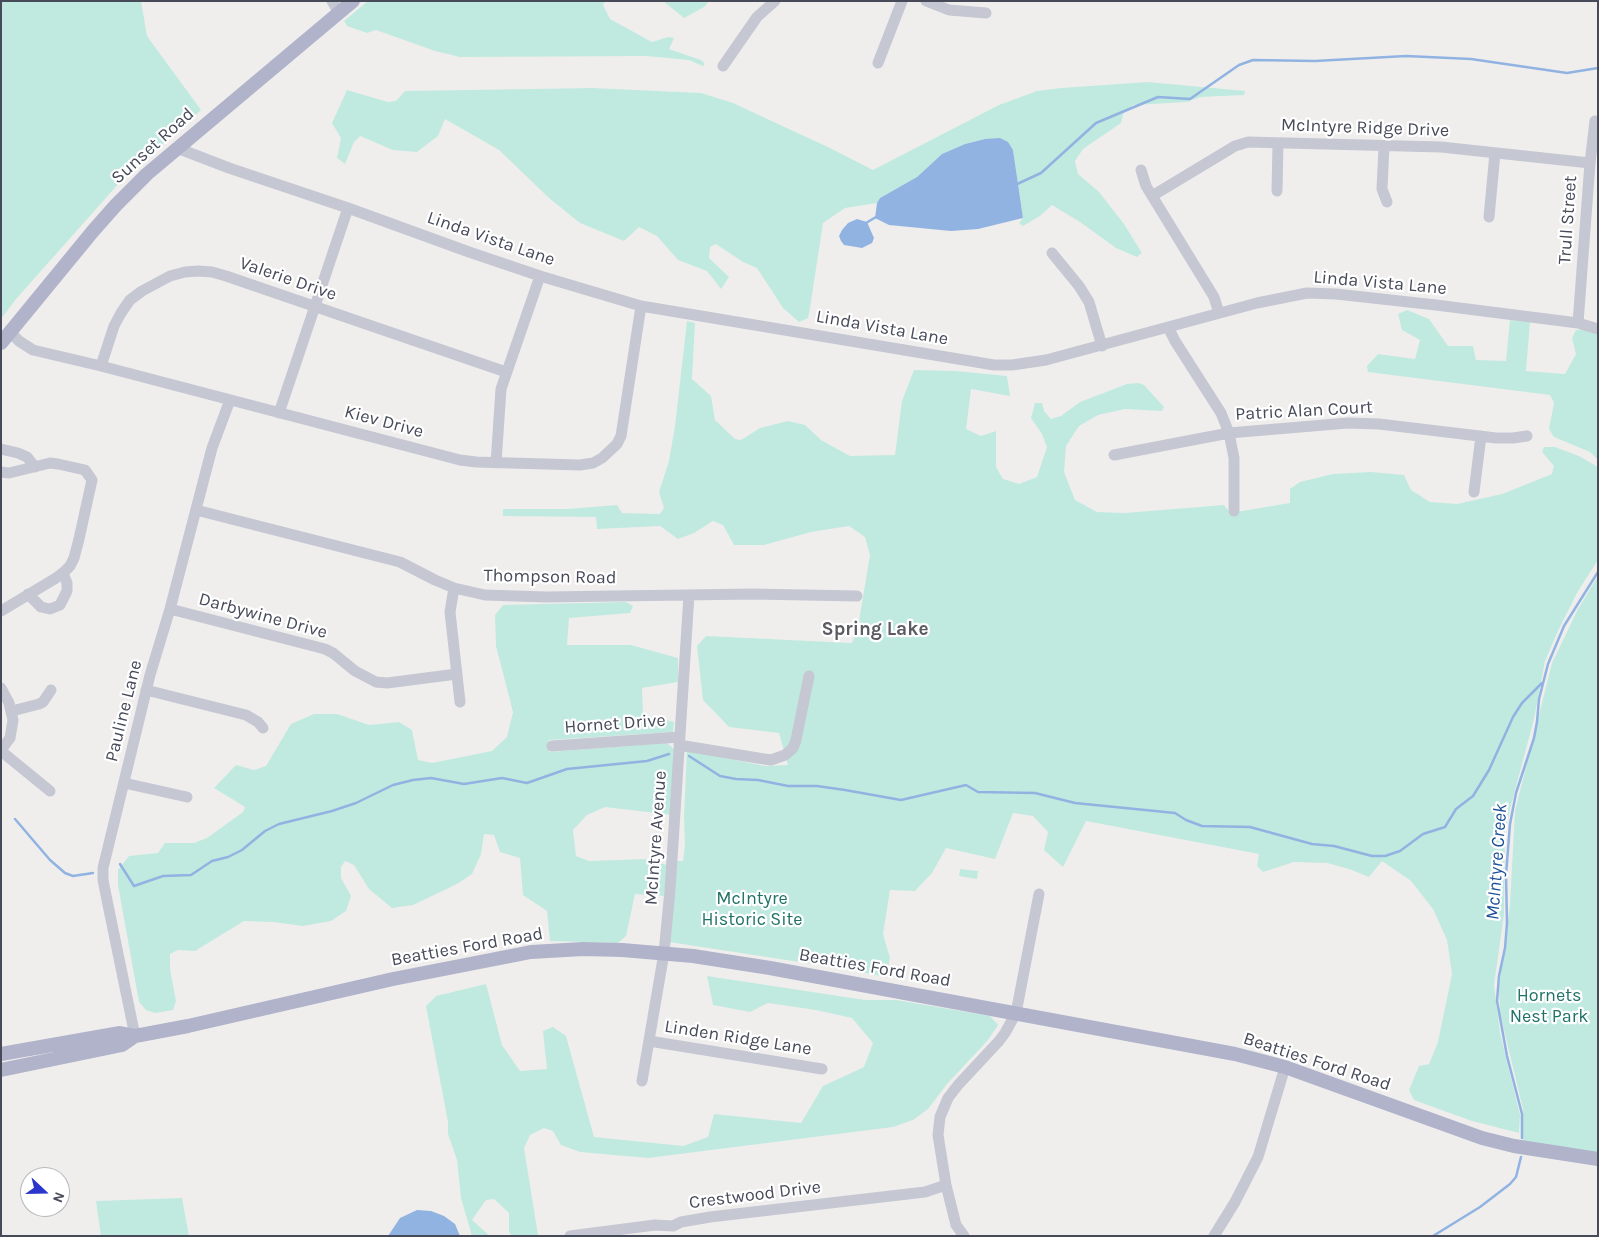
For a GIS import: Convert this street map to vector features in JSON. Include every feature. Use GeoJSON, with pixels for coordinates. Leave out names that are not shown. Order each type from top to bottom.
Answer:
{"type":"FeatureCollection","features":[{"type":"Feature","properties":{"kind":"main road","name":"Sunset Road"},"geometry":{"type":"LineString","coordinates":[[6,338],[116,205],[177,148],[336,7],[353,1]]}},
{"type":"Feature","properties":{"kind":"main road","name":"Beatties Ford Road"},"geometry":{"type":"LineString","coordinates":[[1,1054],[120,1033],[134,1036],[209,1022],[393,979],[531,952],[583,949],[664,953],[770,968],[1231,1053],[1285,1068],[1482,1138],[1514,1146],[1598,1159]]}},
{"type":"Feature","properties":{"kind":"main road","name":"Beatties Ford Road"},"geometry":{"type":"LineString","coordinates":[[1,1070],[122,1045],[134,1036]]}},
{"type":"Feature","properties":{"kind":"street"},"geometry":{"type":"LineString","coordinates":[[723,66],[757,17],[775,1]]}},
{"type":"Feature","properties":{"kind":"street"},"geometry":{"type":"LineString","coordinates":[[878,63],[902,1]]}},
{"type":"Feature","properties":{"kind":"street"},"geometry":{"type":"LineString","coordinates":[[926,1],[949,10],[986,13]]}},
{"type":"Feature","properties":{"kind":"street","name":"Trull Street"},"geometry":{"type":"LineString","coordinates":[[1578,323],[1595,120]]}},
{"type":"Feature","properties":{"kind":"street","name":"McIntyre Ridge Drive"},"geometry":{"type":"LineString","coordinates":[[1152,196],[1235,146],[1248,142],[1441,147],[1590,163]]}},
{"type":"Feature","properties":{"kind":"street"},"geometry":{"type":"LineString","coordinates":[[1277,191],[1278,143]]}},
{"type":"Feature","properties":{"kind":"street"},"geometry":{"type":"LineString","coordinates":[[1384,146],[1382,189],[1387,202]]}},
{"type":"Feature","properties":{"kind":"street","name":"Linda Vista Lane"},"geometry":{"type":"LineString","coordinates":[[177,148],[469,252],[540,276],[641,306],[994,364],[1027,363],[1102,346],[1291,295],[1318,292],[1578,323],[1598,329]]}},
{"type":"Feature","properties":{"kind":"street"},"geometry":{"type":"LineString","coordinates":[[1489,217],[1495,154]]}},
{"type":"Feature","properties":{"kind":"street"},"geometry":{"type":"LineString","coordinates":[[1141,170],[1146,186],[1214,296],[1219,313]]}},
{"type":"Feature","properties":{"kind":"street"},"geometry":{"type":"LineString","coordinates":[[279,413],[348,208]]}},
{"type":"Feature","properties":{"kind":"street"},"geometry":{"type":"LineString","coordinates":[[1052,253],[1079,286],[1089,302],[1102,346]]}},
{"type":"Feature","properties":{"kind":"street","name":"Valerie Drive"},"geometry":{"type":"LineString","coordinates":[[101,366],[114,326],[126,306],[142,291],[170,276],[185,272],[212,272],[506,372]]}},
{"type":"Feature","properties":{"kind":"street"},"geometry":{"type":"LineString","coordinates":[[496,463],[501,389],[540,276]]}},
{"type":"Feature","properties":{"kind":"street","name":"Kiev Drive"},"geometry":{"type":"LineString","coordinates":[[6,338],[19,341],[33,350],[460,460],[580,465],[593,463],[618,444],[624,426],[641,306]]}},
{"type":"Feature","properties":{"kind":"street"},"geometry":{"type":"LineString","coordinates":[[1168,327],[1220,413],[1229,433],[1234,458],[1234,511]]}},
{"type":"Feature","properties":{"kind":"street","name":"Pauline Lane"},"geometry":{"type":"LineString","coordinates":[[134,1036],[103,880],[103,868],[146,690],[170,609],[212,448],[230,400]]}},
{"type":"Feature","properties":{"kind":"street","name":"Patric Alan Court"},"geometry":{"type":"LineString","coordinates":[[1114,455],[1229,433],[1364,423],[1481,436],[1513,438],[1527,436]]}},
{"type":"Feature","properties":{"kind":"street"},"geometry":{"type":"LineString","coordinates":[[1474,492],[1481,436]]}},
{"type":"Feature","properties":{"kind":"street"},"geometry":{"type":"LineString","coordinates":[[1,448],[27,457],[35,467]]}},
{"type":"Feature","properties":{"kind":"street"},"geometry":{"type":"LineString","coordinates":[[1,472],[9,473],[50,463],[85,470],[92,480],[74,558],[70,566],[63,573],[1,611]]}},
{"type":"Feature","properties":{"kind":"street","name":"Thompson Road"},"geometry":{"type":"LineString","coordinates":[[196,510],[400,562],[454,588],[500,596],[753,594],[857,596]]}},
{"type":"Feature","properties":{"kind":"street"},"geometry":{"type":"LineString","coordinates":[[28,594],[41,607],[50,609],[60,605],[67,591],[67,583],[63,573]]}},
{"type":"Feature","properties":{"kind":"street"},"geometry":{"type":"LineString","coordinates":[[454,588],[450,612],[460,702]]}},
{"type":"Feature","properties":{"kind":"street","name":"McIntyre Avenue"},"geometry":{"type":"LineString","coordinates":[[642,1081],[664,953],[673,856],[689,595]]}},
{"type":"Feature","properties":{"kind":"street","name":"Darbywine Drive"},"geometry":{"type":"LineString","coordinates":[[170,609],[325,648],[368,679],[376,682],[387,683],[457,674]]}},
{"type":"Feature","properties":{"kind":"street","name":"Hornet Drive"},"geometry":{"type":"LineString","coordinates":[[552,746],[680,741],[771,760],[785,755],[793,748],[809,676]]}},
{"type":"Feature","properties":{"kind":"street"},"geometry":{"type":"LineString","coordinates":[[1,688],[12,711],[10,738],[1,751],[50,791]]}},
{"type":"Feature","properties":{"kind":"street"},"geometry":{"type":"LineString","coordinates":[[12,711],[43,702],[52,690]]}},
{"type":"Feature","properties":{"kind":"street"},"geometry":{"type":"LineString","coordinates":[[146,690],[246,715],[258,722],[263,728]]}},
{"type":"Feature","properties":{"kind":"street"},"geometry":{"type":"LineString","coordinates":[[124,783],[187,797]]}},
{"type":"Feature","properties":{"kind":"street"},"geometry":{"type":"LineString","coordinates":[[964,1236],[956,1225],[946,1185],[938,1135],[940,1117],[944,1106],[958,1085],[1002,1037],[1016,1013],[1039,894]]}},
{"type":"Feature","properties":{"kind":"street","name":"Linden Ridge Lane"},"geometry":{"type":"LineString","coordinates":[[649,1041],[822,1069]]}},
{"type":"Feature","properties":{"kind":"street"},"geometry":{"type":"LineString","coordinates":[[1214,1236],[1235,1202],[1258,1157],[1285,1068]]}},
{"type":"Feature","properties":{"kind":"street","name":"Crestwood Drive"},"geometry":{"type":"LineString","coordinates":[[570,1236],[654,1225],[672,1231],[681,1222],[710,1217],[925,1192],[946,1185]]}},
{"type":"Feature","properties":{"kind":"green space"},"geometry":{"type":"Polygon","coordinates":[[[1,1],[141,1],[147,36],[201,110],[120,182],[16,299],[1,319],[1,1]]]}},
{"type":"Feature","properties":{"kind":"green space"},"geometry":{"type":"Polygon","coordinates":[[[368,1],[605,1],[603,5],[610,19],[652,42],[668,37],[674,38],[669,49],[701,60],[705,64],[703,66],[689,60],[646,56],[460,57],[435,51],[376,30],[367,33],[347,26],[344,21],[368,1]]]}},
{"type":"Feature","properties":{"kind":"green space"},"geometry":{"type":"Polygon","coordinates":[[[663,1],[709,1],[704,7],[684,18],[663,1]]]}},
{"type":"Feature","properties":{"kind":"green space"},"geometry":{"type":"Polygon","coordinates":[[[1148,82],[1245,91],[1244,95],[1200,97],[1187,102],[1133,105],[1123,114],[1121,123],[1083,149],[1075,161],[1078,174],[1099,192],[1124,224],[1142,253],[1137,257],[1116,248],[1080,222],[1052,205],[1040,216],[1023,226],[1019,223],[1023,218],[1013,150],[985,139],[965,144],[942,154],[917,177],[880,198],[877,203],[845,208],[823,223],[808,318],[799,322],[783,308],[757,268],[743,262],[716,244],[710,247],[709,258],[729,277],[721,289],[707,271],[678,260],[657,236],[639,227],[624,241],[580,223],[549,198],[499,150],[445,119],[438,136],[417,152],[393,150],[360,136],[354,142],[345,164],[337,158],[341,138],[332,123],[347,90],[388,102],[396,101],[405,91],[592,88],[701,93],[733,103],[873,170],[999,105],[1037,91],[1148,82]]]}},
{"type":"Feature","properties":{"kind":"green space"},"geometry":{"type":"Polygon","coordinates":[[[1407,310],[1429,319],[1448,346],[1473,346],[1476,360],[1506,361],[1510,320],[1530,322],[1526,371],[1565,374],[1576,354],[1572,338],[1576,330],[1598,328],[1598,460],[1590,452],[1554,437],[1549,429],[1554,403],[1550,395],[1368,372],[1367,366],[1378,354],[1415,359],[1420,340],[1402,330],[1398,314],[1407,310]]]}},
{"type":"Feature","properties":{"kind":"green space","name":"McIntyre Historic Site"},"geometry":{"type":"Polygon","coordinates":[[[687,321],[695,323],[692,379],[711,396],[715,420],[735,439],[741,440],[760,428],[788,421],[805,425],[821,440],[850,456],[895,455],[902,401],[914,370],[956,371],[1007,376],[1010,396],[971,389],[966,429],[981,436],[996,431],[996,467],[1003,479],[1019,484],[1037,477],[1047,447],[1042,434],[1031,418],[1035,403],[1042,403],[1044,411],[1051,419],[1061,416],[1080,402],[1127,384],[1138,383],[1144,385],[1164,407],[1162,411],[1125,409],[1098,415],[1079,426],[1066,446],[1064,472],[1075,500],[1097,512],[1125,513],[1224,505],[1230,513],[1290,503],[1290,489],[1300,482],[1333,474],[1371,472],[1404,475],[1411,490],[1430,502],[1457,504],[1502,494],[1552,474],[1554,466],[1542,452],[1544,447],[1555,447],[1579,456],[1598,467],[1598,560],[1578,591],[1545,661],[1534,719],[1505,832],[1504,914],[1494,985],[1500,1033],[1520,1115],[1519,1133],[1472,1121],[1414,1100],[1409,1090],[1419,1066],[1429,1064],[1438,1042],[1452,974],[1447,940],[1433,909],[1411,881],[1382,861],[1369,877],[1327,863],[1294,862],[1263,872],[1257,866],[1259,854],[1086,821],[1063,867],[1044,850],[1048,832],[1033,816],[1013,813],[995,859],[946,848],[932,873],[915,891],[890,890],[883,934],[890,958],[886,977],[669,942],[677,861],[683,861],[685,846],[684,817],[687,750],[765,766],[788,765],[779,733],[729,727],[703,700],[697,646],[706,636],[852,643],[858,627],[870,555],[865,537],[849,526],[811,532],[764,545],[734,545],[723,525],[713,521],[694,533],[678,539],[660,526],[597,529],[596,517],[503,516],[503,509],[567,509],[617,505],[622,513],[660,514],[664,508],[659,492],[669,461],[675,426],[687,321]]]}},
{"type":"Feature","properties":{"kind":"green space","name":"Hornets Nest Park"},"geometry":{"type":"Polygon","coordinates":[[[1598,576],[1598,1155],[1523,1144],[1523,1109],[1500,1013],[1499,988],[1510,905],[1515,811],[1552,663],[1578,609],[1598,576]]]}},
{"type":"Feature","properties":{"kind":"green space"},"geometry":{"type":"Polygon","coordinates":[[[626,602],[633,606],[630,613],[569,618],[567,645],[631,645],[678,658],[678,682],[642,688],[643,714],[674,722],[673,732],[549,740],[549,752],[667,743],[674,749],[672,815],[605,807],[587,815],[573,830],[576,856],[589,861],[646,859],[667,865],[664,896],[635,894],[626,936],[618,943],[550,941],[547,911],[523,895],[520,858],[500,852],[494,835],[484,834],[481,854],[472,874],[457,884],[413,905],[392,908],[369,889],[354,865],[345,861],[341,867],[341,878],[351,896],[346,911],[331,921],[303,926],[244,921],[195,951],[178,950],[170,954],[170,969],[176,1001],[173,1010],[155,1013],[146,1010],[139,1002],[118,885],[118,870],[129,856],[158,853],[165,843],[194,843],[207,838],[243,812],[245,807],[214,788],[236,765],[254,770],[266,766],[291,724],[314,714],[337,714],[369,725],[399,722],[412,730],[418,760],[432,763],[492,751],[507,737],[513,712],[496,646],[495,615],[503,605],[626,602]]]}},
{"type":"Feature","properties":{"kind":"green space"},"geometry":{"type":"Polygon","coordinates":[[[960,869],[978,871],[977,879],[959,876],[960,869]]]}},
{"type":"Feature","properties":{"kind":"green space"},"geometry":{"type":"Polygon","coordinates":[[[707,976],[865,1000],[896,1000],[990,1016],[998,1025],[988,1040],[947,1084],[928,1109],[913,1120],[893,1127],[648,1158],[580,1152],[561,1145],[553,1131],[544,1128],[530,1135],[524,1148],[538,1235],[512,1236],[509,1232],[509,1213],[494,1199],[486,1200],[472,1220],[490,1236],[472,1236],[461,1198],[457,1160],[448,1134],[448,1122],[426,1006],[436,996],[486,984],[502,1045],[520,1071],[547,1069],[543,1031],[553,1027],[566,1036],[594,1137],[683,1146],[708,1137],[714,1114],[801,1123],[823,1086],[864,1067],[873,1043],[852,1018],[816,1010],[768,1003],[750,1012],[713,1005],[707,976]]]}},
{"type":"Feature","properties":{"kind":"green space"},"geometry":{"type":"Polygon","coordinates":[[[182,1198],[189,1236],[101,1236],[96,1201],[182,1198]]]}},
{"type":"Feature","properties":{"kind":"water"},"geometry":{"type":"Polygon","coordinates":[[[1000,138],[1008,142],[1013,150],[1023,218],[978,229],[951,231],[889,225],[875,218],[877,203],[880,198],[917,177],[942,154],[965,144],[985,139],[1000,138]]]}},
{"type":"Feature","properties":{"kind":"water"},"geometry":{"type":"Polygon","coordinates":[[[857,219],[867,222],[874,238],[872,243],[862,248],[844,245],[839,236],[848,223],[857,219]]]}},
{"type":"Feature","properties":{"kind":"water"},"geometry":{"type":"Polygon","coordinates":[[[417,1210],[431,1211],[444,1216],[455,1224],[460,1236],[388,1236],[400,1218],[417,1210]]]}},
{"type":"Feature","properties":{"kind":"waterway"},"geometry":{"type":"LineString","coordinates":[[1015,185],[1041,173],[1096,123],[1158,97],[1190,99],[1239,65],[1253,60],[1315,61],[1406,56],[1471,59],[1567,73],[1598,68]]}},
{"type":"Feature","properties":{"kind":"waterway"},"geometry":{"type":"LineString","coordinates":[[866,223],[876,217]]}},
{"type":"Feature","properties":{"kind":"waterway","name":"McIntyre Creek"},"geometry":{"type":"LineString","coordinates":[[1522,1138],[1522,1114],[1507,1056],[1497,1001],[1507,923],[1506,875],[1510,824],[1516,793],[1534,738],[1539,699],[1548,664],[1564,626],[1598,572]]}},
{"type":"Feature","properties":{"kind":"waterway"},"geometry":{"type":"LineString","coordinates":[[689,756],[720,776],[736,779],[758,780],[788,786],[817,786],[901,800],[966,785],[978,792],[1035,793],[1075,803],[1175,813],[1186,820],[1202,826],[1250,827],[1312,844],[1334,846],[1372,856],[1385,856],[1400,851],[1423,834],[1445,827],[1456,809],[1473,796],[1489,770],[1513,717],[1522,703],[1542,683]]}},
{"type":"Feature","properties":{"kind":"waterway"},"geometry":{"type":"LineString","coordinates":[[120,864],[134,886],[163,876],[191,875],[212,861],[228,857],[242,850],[265,831],[279,824],[332,811],[356,803],[393,785],[413,780],[431,778],[464,784],[502,778],[527,783],[567,769],[647,761],[669,754]]}},
{"type":"Feature","properties":{"kind":"waterway"},"geometry":{"type":"LineString","coordinates":[[15,819],[50,860],[65,873],[73,876],[93,873]]}},
{"type":"Feature","properties":{"kind":"waterway","name":"McIntyre Creek"},"geometry":{"type":"LineString","coordinates":[[1433,1236],[1480,1207],[1510,1184],[1516,1177],[1521,1157]]}},
{"type":"Feature","properties":{"kind":"district","name":"Spring Lake"},"geometry":{"type":"Point","coordinates":[875,630]}}]}
